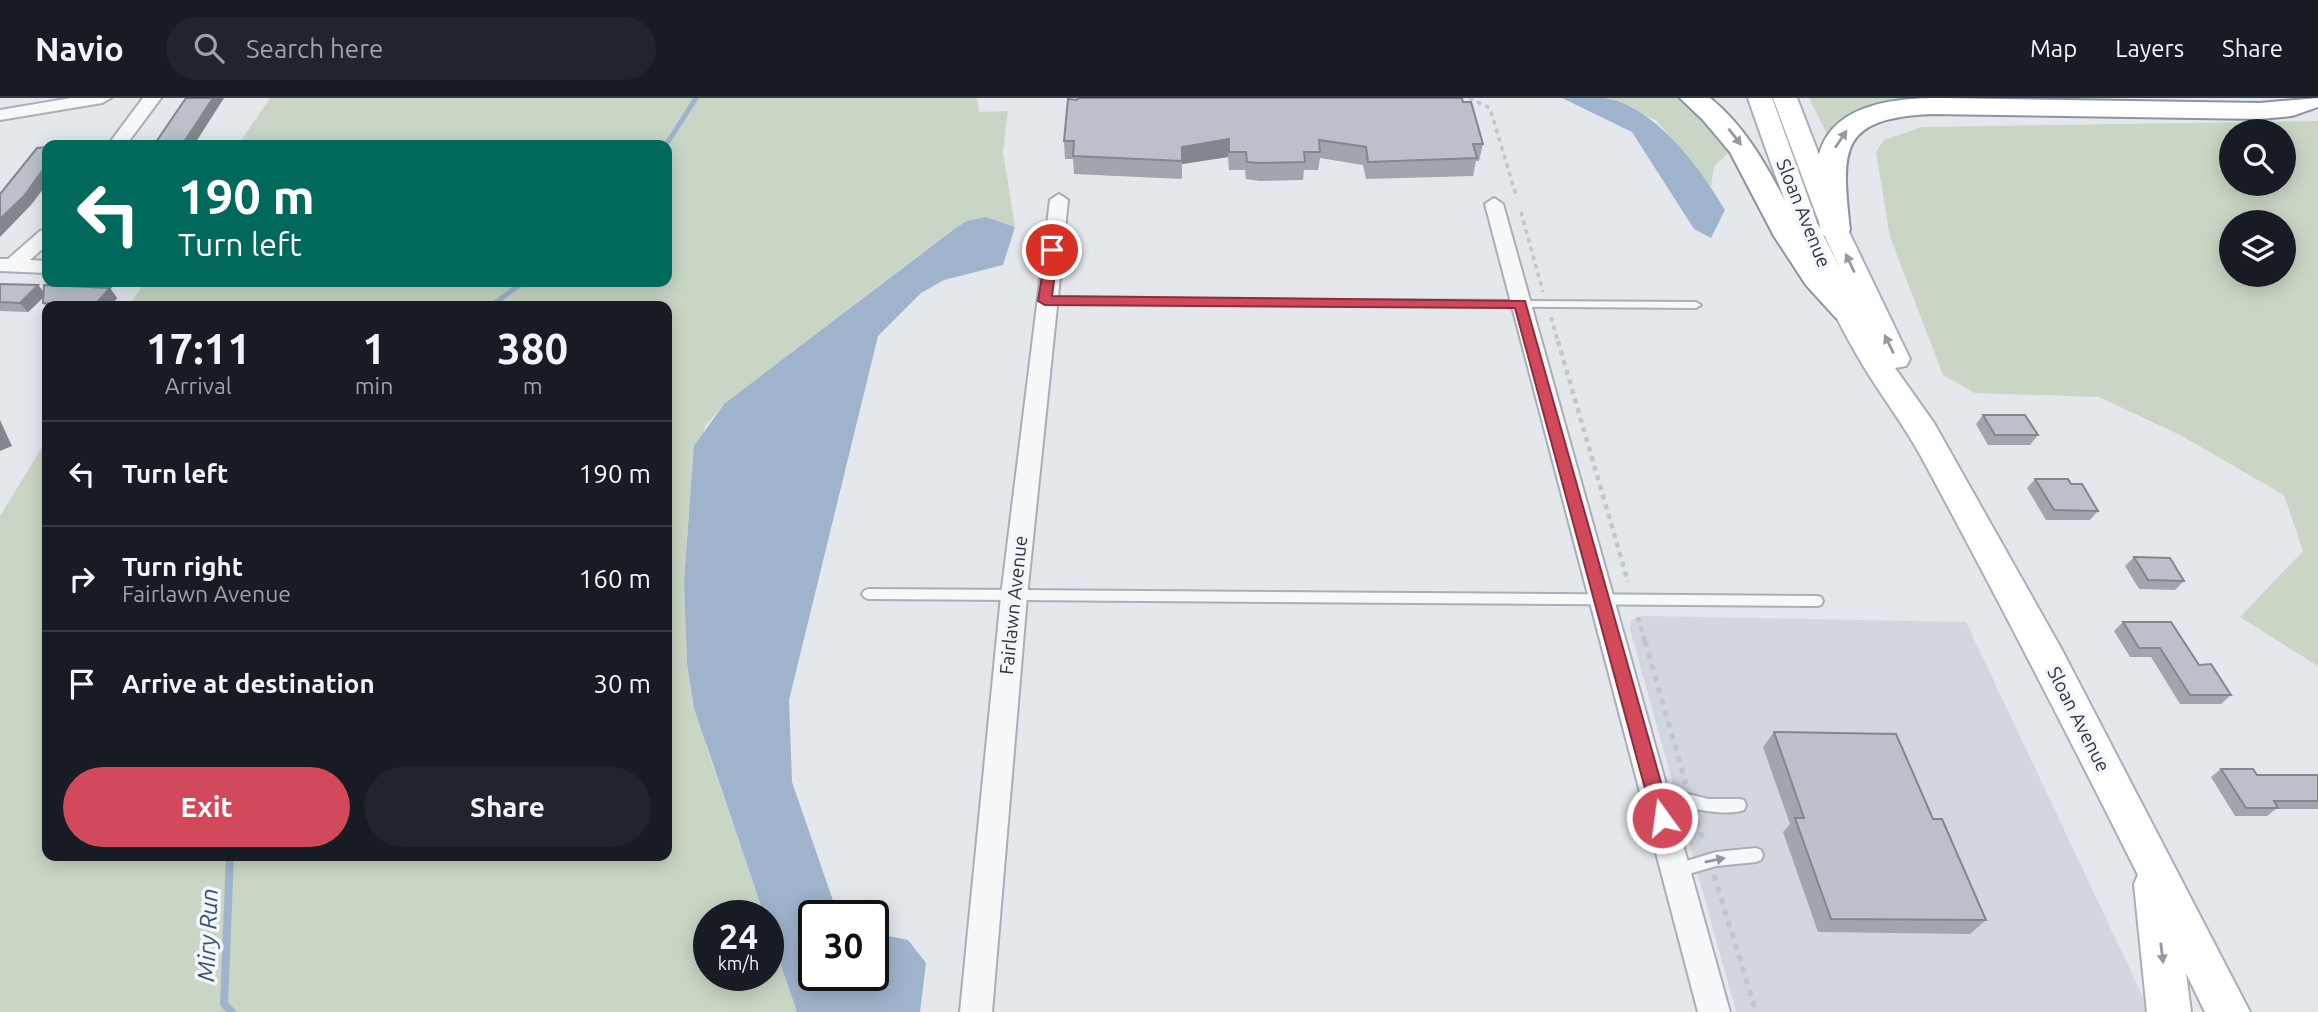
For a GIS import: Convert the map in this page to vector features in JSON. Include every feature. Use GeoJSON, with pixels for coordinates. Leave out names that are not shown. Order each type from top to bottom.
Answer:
{"type":"FeatureCollection","features":[{"type":"Feature","properties":{"kind":"highway"},"geometry":{"type":"LineString","coordinates":[[1693,98],[1732,132],[1751,161],[1802,257],[1847,311]]}},
{"type":"Feature","properties":{"kind":"highway"},"geometry":{"type":"LineString","coordinates":[[2214,98],[2242,98]]}},
{"type":"Feature","properties":{"kind":"highway"},"geometry":{"type":"LineString","coordinates":[[1835,230],[1831,167],[1834,150],[1852,125],[1881,112],[1933,106],[2260,111],[2292,108],[2318,99]]}},
{"type":"Feature","properties":{"kind":"main road","name":"Sloan Avenue"},"geometry":{"type":"LineString","coordinates":[[1760,98],[1804,223],[1847,311],[1872,357],[1923,430],[2049,660],[2228,1012]]}},
{"type":"Feature","properties":{"kind":"main road","name":"Sloan Avenue"},"geometry":{"type":"LineString","coordinates":[[1785,98],[1835,230],[1895,354],[1923,430]]}},
{"type":"Feature","properties":{"kind":"main road"},"geometry":{"type":"LineString","coordinates":[[2151,860],[2169,1012]]}},
{"type":"Feature","properties":{"kind":"street"},"geometry":{"type":"LineString","coordinates":[[0,115],[102,98]]}},
{"type":"Feature","properties":{"kind":"street"},"geometry":{"type":"LineString","coordinates":[[121,140],[152,98]]}},
{"type":"Feature","properties":{"kind":"street"},"geometry":{"type":"LineString","coordinates":[[1505,199],[1520,304],[1656,792],[1714,1012]]}},
{"type":"Feature","properties":{"kind":"street","name":"Fairlawn Avenue"},"geometry":{"type":"LineString","coordinates":[[976,1012],[1014,596],[1045,301],[1059,200]]}},
{"type":"Feature","properties":{"kind":"street"},"geometry":{"type":"LineString","coordinates":[[6,265],[42,239]]}},
{"type":"Feature","properties":{"kind":"street"},"geometry":{"type":"LineString","coordinates":[[6,265],[42,267]]}},
{"type":"Feature","properties":{"kind":"lane"},"geometry":{"type":"LineString","coordinates":[[1045,301],[1696,305]]}},
{"type":"Feature","properties":{"kind":"lane"},"geometry":{"type":"LineString","coordinates":[[868,594],[1817,601]]}},
{"type":"Feature","properties":{"kind":"lane"},"geometry":{"type":"LineString","coordinates":[[1656,792],[1708,805],[1739,805]]}},
{"type":"Feature","properties":{"kind":"lane"},"geometry":{"type":"LineString","coordinates":[[1675,871],[1716,859],[1756,855]]}},
{"type":"Feature","properties":{"kind":"path"},"geometry":{"type":"LineString","coordinates":[[1469,98],[1490,108],[1505,199]]}},
{"type":"Feature","properties":{"kind":"path"},"geometry":{"type":"LineString","coordinates":[[1521,212],[1544,293]]}},
{"type":"Feature","properties":{"kind":"path"},"geometry":{"type":"LineString","coordinates":[[1550,314],[1628,582]]}},
{"type":"Feature","properties":{"kind":"path"},"geometry":{"type":"LineString","coordinates":[[1638,617],[1686,785]]}},
{"type":"Feature","properties":{"kind":"path"},"geometry":{"type":"LineString","coordinates":[[1696,819],[1704,843]]}},
{"type":"Feature","properties":{"kind":"path"},"geometry":{"type":"LineString","coordinates":[[1714,875],[1755,1012]]}},
{"type":"Feature","properties":{"kind":"shaded area"},"geometry":{"type":"Polygon","coordinates":[[[1643,616],[1966,622],[2148,1012],[1736,1012],[1630,629],[1631,620],[1643,616]]]}},
{"type":"Feature","properties":{"kind":"green space"},"geometry":{"type":"Polygon","coordinates":[[[270,98],[977,98],[979,112],[1008,111],[1003,152],[1015,227],[986,217],[953,229],[724,404],[705,426],[689,511],[684,581],[687,663],[707,749],[759,900],[693,900],[693,991],[784,991],[784,974],[797,1012],[0,1012],[0,516],[42,447],[42,861],[672,861],[672,301],[132,301],[142,287],[672,287],[672,140],[241,140],[270,98]]]}},
{"type":"Feature","properties":{"kind":"green space"},"geometry":{"type":"Polygon","coordinates":[[[1607,98],[1678,98],[1732,150],[1714,166],[1711,187],[1657,121],[1607,98]]]}},
{"type":"Feature","properties":{"kind":"green space"},"geometry":{"type":"Polygon","coordinates":[[[1809,98],[1927,98],[1935,101],[1866,107],[1828,136],[1809,98]]]}},
{"type":"Feature","properties":{"kind":"green space"},"geometry":{"type":"Polygon","coordinates":[[[2296,121],[2318,121],[2318,666],[2240,617],[2303,551],[2284,495],[2180,435],[2099,397],[1975,393],[1943,375],[1890,237],[1876,152],[1884,140],[1922,127],[2219,122],[2219,196],[2296,196],[2296,121]]]}},
{"type":"Feature","properties":{"kind":"water"},"geometry":{"type":"Polygon","coordinates":[[[1562,98],[1605,98],[1624,104],[1642,114],[1675,142],[1703,176],[1725,210],[1711,238],[1694,229],[1632,132],[1562,98]]]}},
{"type":"Feature","properties":{"kind":"water"},"geometry":{"type":"Polygon","coordinates":[[[986,217],[1015,227],[1003,265],[944,280],[921,293],[878,336],[789,700],[792,782],[833,900],[798,900],[798,991],[889,991],[889,936],[908,940],[926,963],[920,1012],[797,1012],[784,974],[784,900],[759,900],[694,708],[687,663],[684,581],[694,446],[724,404],[967,221],[986,217]]]}},
{"type":"Feature","properties":{"kind":"building"},"geometry":{"type":"Polygon","coordinates":[[[186,98],[213,98],[185,140],[157,140],[186,98]]]}},
{"type":"Feature","properties":{"kind":"building"},"geometry":{"type":"Polygon","coordinates":[[[1462,98],[1463,102],[1471,102],[1483,144],[1473,144],[1477,158],[1368,162],[1366,147],[1319,140],[1320,152],[1304,152],[1305,162],[1247,162],[1246,152],[1229,152],[1229,139],[1182,147],[1182,161],[1073,156],[1074,141],[1064,141],[1068,99],[1462,98]]]}},
{"type":"Feature","properties":{"kind":"building"},"geometry":{"type":"Polygon","coordinates":[[[37,148],[42,148],[42,171],[24,196],[0,219],[0,194],[37,148]]]}},
{"type":"Feature","properties":{"kind":"building"},"geometry":{"type":"Polygon","coordinates":[[[0,284],[38,285],[20,303],[0,302],[0,284]]]}},
{"type":"Feature","properties":{"kind":"building"},"geometry":{"type":"Polygon","coordinates":[[[44,287],[110,288],[98,301],[43,301],[44,287]]]}},
{"type":"Feature","properties":{"kind":"building"},"geometry":{"type":"Polygon","coordinates":[[[1983,415],[2025,415],[2038,435],[1995,435],[1983,415]]]}},
{"type":"Feature","properties":{"kind":"building"},"geometry":{"type":"Polygon","coordinates":[[[2035,479],[2068,479],[2071,484],[2082,484],[2098,511],[2054,510],[2035,479]]]}},
{"type":"Feature","properties":{"kind":"building"},"geometry":{"type":"Polygon","coordinates":[[[2134,557],[2170,558],[2184,581],[2148,580],[2134,557]]]}},
{"type":"Feature","properties":{"kind":"building"},"geometry":{"type":"Polygon","coordinates":[[[2123,622],[2171,622],[2199,665],[2211,664],[2231,695],[2190,695],[2160,648],[2139,648],[2123,622]]]}},
{"type":"Feature","properties":{"kind":"building"},"geometry":{"type":"Polygon","coordinates":[[[1774,732],[1896,734],[1933,819],[1942,819],[1986,920],[1831,919],[1795,818],[1804,818],[1774,732]]]}},
{"type":"Feature","properties":{"kind":"building"},"geometry":{"type":"Polygon","coordinates":[[[2221,769],[2253,769],[2257,775],[2318,775],[2318,801],[2274,801],[2278,808],[2246,808],[2221,769]]]}},
{"type":"Feature","properties":{"kind":"waterway","name":"Miry Run"},"geometry":{"type":"LineString","coordinates":[[669,140],[696,98]]}},
{"type":"Feature","properties":{"kind":"waterway","name":"Miry Run"},"geometry":{"type":"LineString","coordinates":[[498,301],[516,287]]}},
{"type":"Feature","properties":{"kind":"waterway","name":"Miry Run"},"geometry":{"type":"LineString","coordinates":[[230,861],[224,1004],[232,1012]]}},
{"type":"Feature","properties":{"kind":"route"},"geometry":{"type":"LineString","coordinates":[[1052,250],[1045,301],[1520,304],[1662,818]]}}]}
